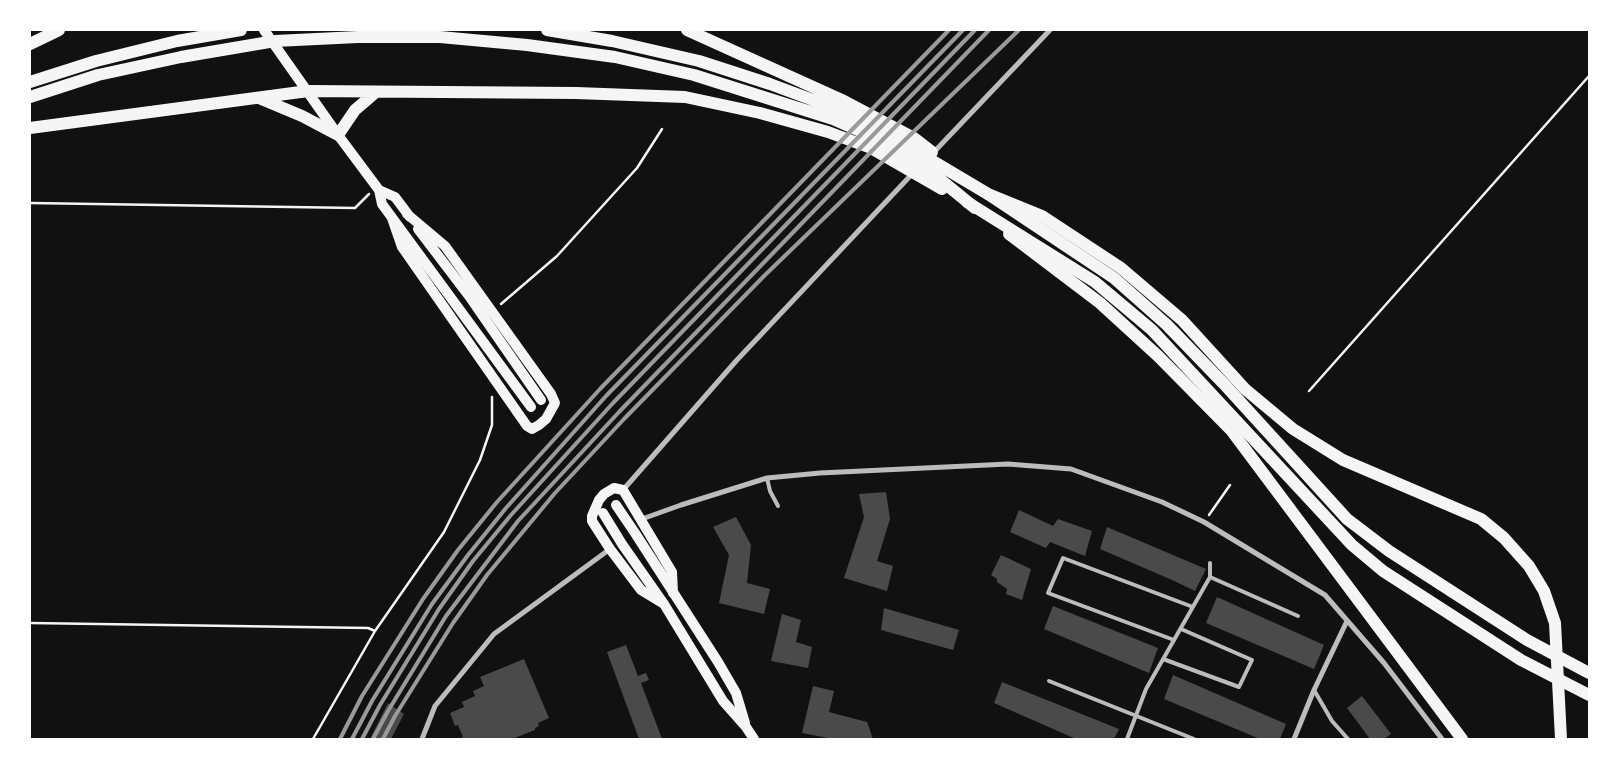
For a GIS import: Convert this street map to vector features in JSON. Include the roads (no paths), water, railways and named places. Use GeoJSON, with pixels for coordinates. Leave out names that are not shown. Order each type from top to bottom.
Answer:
{"type":"FeatureCollection","features":[{"type":"Feature","properties":{"kind":"main road"},"geometry":{"type":"LineString","coordinates":[[30,44],[60,30]]}},
{"type":"Feature","properties":{"kind":"main road"},"geometry":{"type":"LineString","coordinates":[[30,82],[96,61],[177,41],[241,30]]}},
{"type":"Feature","properties":{"kind":"main road"},"geometry":{"type":"LineString","coordinates":[[264,30],[378,188],[382,204],[531,407]]}},
{"type":"Feature","properties":{"kind":"main road"},"geometry":{"type":"LineString","coordinates":[[546,30],[612,41],[698,61],[837,108],[904,144],[988,194],[1114,278],[1167,325],[1224,384],[1347,519],[1389,551],[1527,640],[1589,673]]}},
{"type":"Feature","properties":{"kind":"main road"},"geometry":{"type":"LineString","coordinates":[[688,30],[844,101],[914,138],[988,194],[1042,216],[1121,268],[1182,320],[1245,389],[1293,429],[1342,460],[1481,519],[1504,538],[1529,566],[1544,590],[1555,623],[1561,739]]}},
{"type":"Feature","properties":{"kind":"main road"},"geometry":{"type":"LineString","coordinates":[[30,97],[98,75],[181,57],[275,40],[440,37],[527,45],[615,57],[694,75],[834,118],[883,141],[931,172],[967,202],[1100,303],[1158,356],[1231,430],[1462,739]]}},
{"type":"Feature","properties":{"kind":"main road"},"geometry":{"type":"LineString","coordinates":[[30,128],[308,91],[576,93],[685,97],[760,113],[828,132],[871,148],[967,202],[1095,282],[1152,330],[1352,545],[1384,571],[1520,660],[1589,695]]}},
{"type":"Feature","properties":{"kind":"main road"},"geometry":{"type":"LineString","coordinates":[[338,135],[355,110],[376,92]]}},
{"type":"Feature","properties":{"kind":"main road"},"geometry":{"type":"LineString","coordinates":[[259,98],[302,116],[338,135]]}},
{"type":"Feature","properties":{"kind":"main road"},"geometry":{"type":"LineString","coordinates":[[378,188],[395,197],[469,296],[541,400]]}},
{"type":"Feature","properties":{"kind":"main road"},"geometry":{"type":"LineString","coordinates":[[392,218],[402,247],[527,426],[532,429],[539,425],[552,410],[555,403],[551,394],[445,246],[407,214]]}},
{"type":"Feature","properties":{"kind":"main road"},"geometry":{"type":"LineString","coordinates":[[664,604],[641,590],[610,549],[592,521],[592,516],[599,500],[604,494],[614,488],[623,490],[672,572],[673,594]]}},
{"type":"Feature","properties":{"kind":"main road"},"geometry":{"type":"LineString","coordinates":[[616,504],[736,693],[746,727]]}},
{"type":"Feature","properties":{"kind":"main road"},"geometry":{"type":"LineString","coordinates":[[603,513],[664,604],[723,701],[754,739]]}},
{"type":"Feature","properties":{"kind":"street"},"geometry":{"type":"LineString","coordinates":[[623,490],[736,361],[1050,30]]}},
{"type":"Feature","properties":{"kind":"street"},"geometry":{"type":"LineString","coordinates":[[642,519],[681,504],[768,478],[820,473],[1008,464],[1071,469],[1162,502],[1204,522],[1325,595],[1384,663],[1442,739]]}},
{"type":"Feature","properties":{"kind":"street"},"geometry":{"type":"LineString","coordinates":[[422,739],[435,706],[494,634],[610,549]]}},
{"type":"Feature","properties":{"kind":"street"},"geometry":{"type":"LineString","coordinates":[[1294,739],[1314,690],[1347,620]]}},
{"type":"Feature","properties":{"kind":"lane"},"geometry":{"type":"LineString","coordinates":[[768,478],[770,491],[778,506]]}},
{"type":"Feature","properties":{"kind":"lane"},"geometry":{"type":"LineString","coordinates":[[1174,640],[1048,593],[1062,558],[1193,607]]}},
{"type":"Feature","properties":{"kind":"lane"},"geometry":{"type":"LineString","coordinates":[[1127,739],[1146,689],[1210,577],[1210,564]]}},
{"type":"Feature","properties":{"kind":"lane"},"geometry":{"type":"LineString","coordinates":[[1210,577],[1298,616]]}},
{"type":"Feature","properties":{"kind":"lane"},"geometry":{"type":"LineString","coordinates":[[1163,659],[1239,687],[1252,660],[1181,629]]}},
{"type":"Feature","properties":{"kind":"lane"},"geometry":{"type":"LineString","coordinates":[[1050,681],[1194,739]]}},
{"type":"Feature","properties":{"kind":"lane"},"geometry":{"type":"LineString","coordinates":[[1314,690],[1332,721],[1348,739]]}},
{"type":"Feature","properties":{"kind":"railway"},"geometry":{"type":"LineString","coordinates":[[340,739],[362,696],[423,599],[458,550],[497,502],[600,389],[949,30]]}},
{"type":"Feature","properties":{"kind":"railway"},"geometry":{"type":"LineString","coordinates":[[352,739],[372,701],[432,604],[506,508],[606,396],[963,30]]}},
{"type":"Feature","properties":{"kind":"railway"},"geometry":{"type":"LineString","coordinates":[[362,739],[380,705],[439,609],[473,561],[511,515],[613,403],[975,30]]}},
{"type":"Feature","properties":{"kind":"railway"},"geometry":{"type":"LineString","coordinates":[[373,739],[446,616],[518,521],[619,412],[989,30]]}},
{"type":"Feature","properties":{"kind":"railway"},"geometry":{"type":"LineString","coordinates":[[383,739],[395,716],[453,623],[487,575],[555,493],[624,419],[765,275],[1019,30]]}}]}
